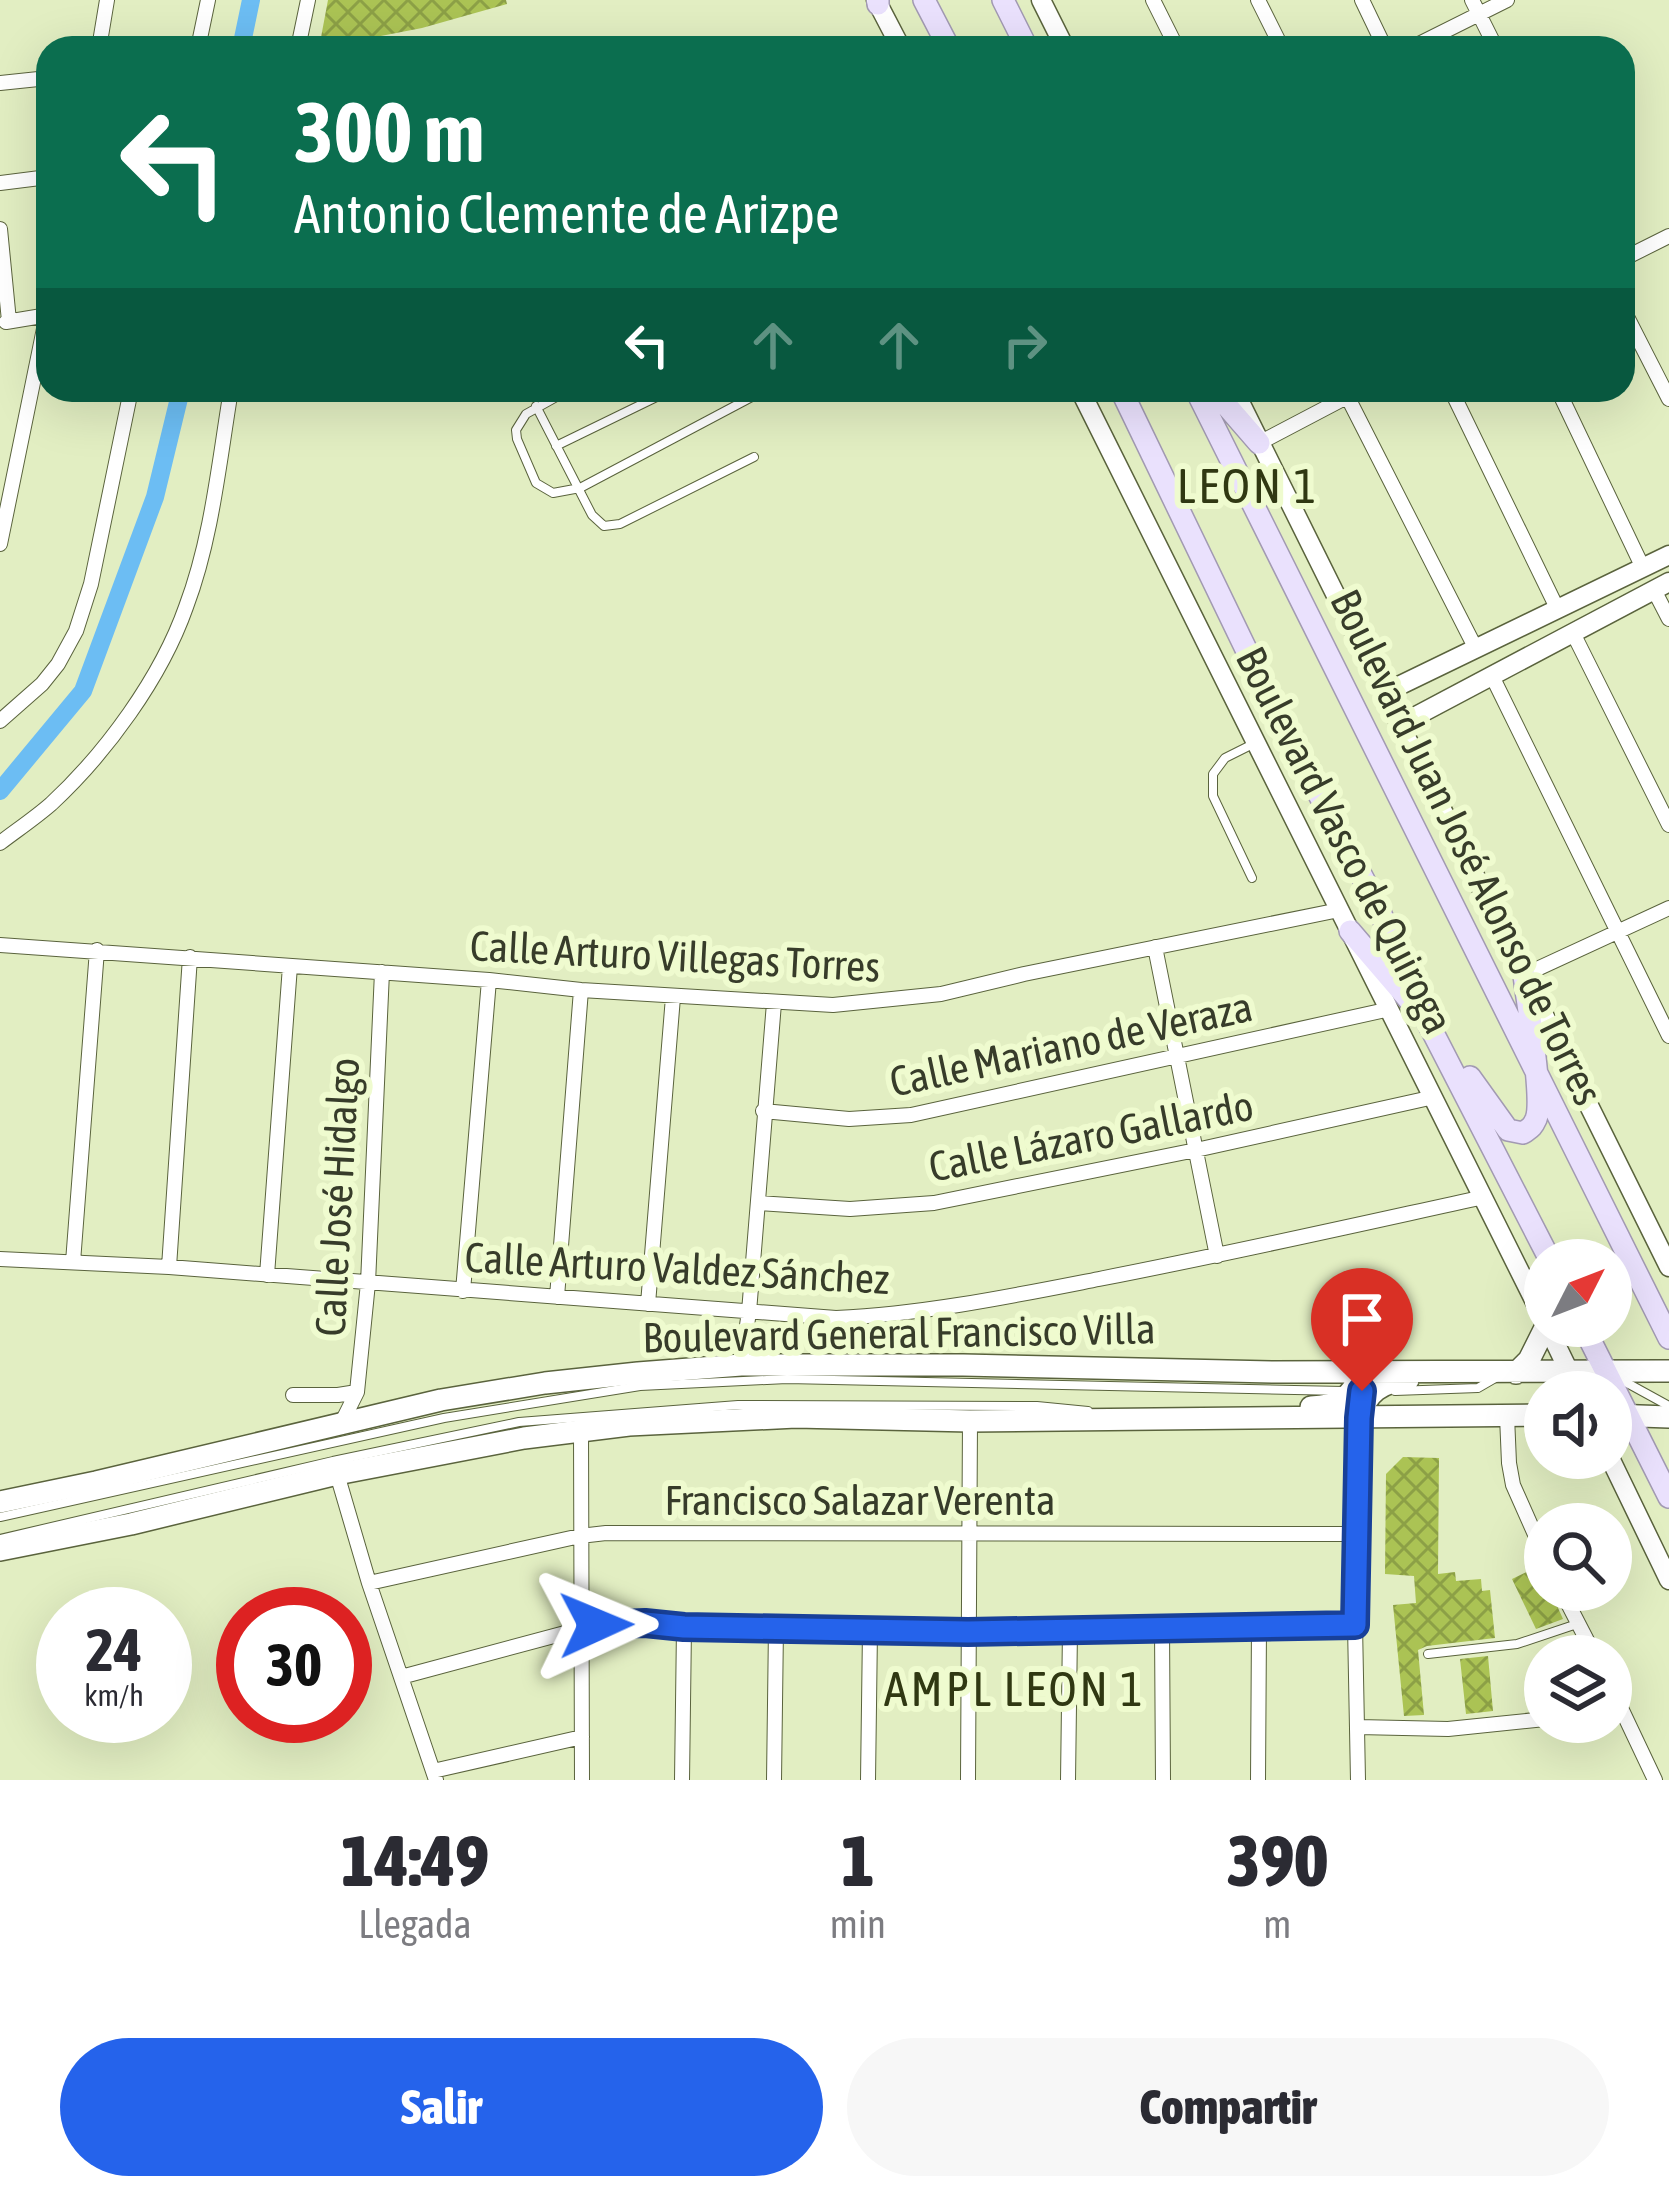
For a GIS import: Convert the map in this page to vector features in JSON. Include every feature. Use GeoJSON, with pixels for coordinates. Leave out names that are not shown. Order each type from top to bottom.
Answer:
{"type":"FeatureCollection","features":[{"type":"Feature","properties":{"kind":"main road"},"geometry":{"type":"LineString","coordinates":[[924,0],[943,36]]}},
{"type":"Feature","properties":{"kind":"main road"},"geometry":{"type":"LineString","coordinates":[[1003,0],[1021,36]]}},
{"type":"Feature","properties":{"kind":"main road"},"geometry":{"type":"LineString","coordinates":[[1127,402],[1283,726],[1377,905],[1427,1021],[1539,1239]]}},
{"type":"Feature","properties":{"kind":"main road","name":"Boulevard Juan José Alonso de Torres"},"geometry":{"type":"LineString","coordinates":[[1202,402],[1669,1338]]}},
{"type":"Feature","properties":{"kind":"main road"},"geometry":{"type":"LineString","coordinates":[[1224,402],[1259,442]]}},
{"type":"Feature","properties":{"kind":"main road"},"geometry":{"type":"LineString","coordinates":[[1350,931],[1427,1021],[1508,1130],[1523,1133],[1534,1124],[1538,1109],[1523,975]]}},
{"type":"Feature","properties":{"kind":"main road"},"geometry":{"type":"LineString","coordinates":[[1509,1372],[1529,1360],[1535,1347]]}},
{"type":"Feature","properties":{"kind":"main road"},"geometry":{"type":"LineString","coordinates":[[1593,1347],[1605,1371]]}},
{"type":"Feature","properties":{"kind":"main road","name":"Boulevard General Francisco Villa"},"geometry":{"type":"LineString","coordinates":[[0,1502],[441,1400],[545,1383],[741,1365],[1363,1387],[1524,1374]]}},
{"type":"Feature","properties":{"kind":"main road","name":"Boulevard General Francisco Villa"},"geometry":{"type":"LineString","coordinates":[[1632,1371],[1669,1371]]}},
{"type":"Feature","properties":{"kind":"main road"},"geometry":{"type":"LineString","coordinates":[[1174,1418],[1198,1412],[1330,1406],[1363,1387]]}},
{"type":"Feature","properties":{"kind":"main road"},"geometry":{"type":"LineString","coordinates":[[1359,1418],[1363,1387]]}},
{"type":"Feature","properties":{"kind":"main road","name":"Boulevard General Francisco Villa"},"geometry":{"type":"LineString","coordinates":[[0,1550],[337,1474],[580,1430],[742,1418],[1524,1416]]}},
{"type":"Feature","properties":{"kind":"main road"},"geometry":{"type":"LineString","coordinates":[[1632,1416],[1669,1417]]}},
{"type":"Feature","properties":{"kind":"main road"},"geometry":{"type":"LineString","coordinates":[[1632,1436],[1669,1497]]}},
{"type":"Feature","properties":{"kind":"street"},"geometry":{"type":"LineString","coordinates":[[101,36],[107,0]]}},
{"type":"Feature","properties":{"kind":"street"},"geometry":{"type":"LineString","coordinates":[[200,36],[208,0]]}},
{"type":"Feature","properties":{"kind":"street"},"geometry":{"type":"LineString","coordinates":[[300,36],[308,0]]}},
{"type":"Feature","properties":{"kind":"street"},"geometry":{"type":"LineString","coordinates":[[1041,0],[1059,36]]}},
{"type":"Feature","properties":{"kind":"street"},"geometry":{"type":"LineString","coordinates":[[1153,0],[1171,36]]}},
{"type":"Feature","properties":{"kind":"street"},"geometry":{"type":"LineString","coordinates":[[1258,0],[1276,36]]}},
{"type":"Feature","properties":{"kind":"street"},"geometry":{"type":"LineString","coordinates":[[1362,0],[1379,36]]}},
{"type":"Feature","properties":{"kind":"street"},"geometry":{"type":"LineString","coordinates":[[1430,36],[1475,6],[1507,0]]}},
{"type":"Feature","properties":{"kind":"street"},"geometry":{"type":"LineString","coordinates":[[877,1],[895,36]]}},
{"type":"Feature","properties":{"kind":"street"},"geometry":{"type":"LineString","coordinates":[[1475,6],[1490,36]]}},
{"type":"Feature","properties":{"kind":"street"},"geometry":{"type":"LineString","coordinates":[[0,83],[36,79]]}},
{"type":"Feature","properties":{"kind":"street"},"geometry":{"type":"LineString","coordinates":[[0,183],[36,178]]}},
{"type":"Feature","properties":{"kind":"street"},"geometry":{"type":"LineString","coordinates":[[0,229],[4,322],[36,315]]}},
{"type":"Feature","properties":{"kind":"street"},"geometry":{"type":"LineString","coordinates":[[1635,253],[1669,236]]}},
{"type":"Feature","properties":{"kind":"street"},"geometry":{"type":"LineString","coordinates":[[1635,332],[1669,398]]}},
{"type":"Feature","properties":{"kind":"street"},"geometry":{"type":"LineString","coordinates":[[0,544],[36,371]]}},
{"type":"Feature","properties":{"kind":"street"},"geometry":{"type":"LineString","coordinates":[[0,721],[42,684],[76,632],[91,584],[129,402]]}},
{"type":"Feature","properties":{"kind":"street"},"geometry":{"type":"LineString","coordinates":[[0,843],[49,806],[82,773],[128,714],[167,649],[186,608],[207,532],[229,402]]}},
{"type":"Feature","properties":{"kind":"street","name":"Boulevard Vasco de Quiroga"},"geometry":{"type":"LineString","coordinates":[[1086,402],[1524,1280]]}},
{"type":"Feature","properties":{"kind":"street"},"geometry":{"type":"LineString","coordinates":[[1240,402],[1523,975],[1661,1231],[1669,1268]]}},
{"type":"Feature","properties":{"kind":"street"},"geometry":{"type":"LineString","coordinates":[[1259,442],[1332,402]]}},
{"type":"Feature","properties":{"kind":"street"},"geometry":{"type":"LineString","coordinates":[[1355,402],[1476,649]]}},
{"type":"Feature","properties":{"kind":"street"},"geometry":{"type":"LineString","coordinates":[[1457,402],[1557,608]]}},
{"type":"Feature","properties":{"kind":"street"},"geometry":{"type":"LineString","coordinates":[[1564,402],[1643,568]]}},
{"type":"Feature","properties":{"kind":"street"},"geometry":{"type":"LineString","coordinates":[[1384,693],[1669,555]]}},
{"type":"Feature","properties":{"kind":"street"},"geometry":{"type":"LineString","coordinates":[[1400,724],[1662,586],[1669,619]]}},
{"type":"Feature","properties":{"kind":"street"},"geometry":{"type":"LineString","coordinates":[[1573,632],[1669,825]]}},
{"type":"Feature","properties":{"kind":"street"},"geometry":{"type":"LineString","coordinates":[[1492,676],[1669,1036]]}},
{"type":"Feature","properties":{"kind":"street"},"geometry":{"type":"LineString","coordinates":[[1523,975],[1669,908]]}},
{"type":"Feature","properties":{"kind":"street","name":"Calle Arturo Villegas Torres"},"geometry":{"type":"LineString","coordinates":[[0,945],[489,980],[581,991],[832,1005],[941,994],[1339,910]]}},
{"type":"Feature","properties":{"kind":"street"},"geometry":{"type":"LineString","coordinates":[[1155,947],[1217,1256]]}},
{"type":"Feature","properties":{"kind":"street"},"geometry":{"type":"LineString","coordinates":[[73,1262],[97,950]]}},
{"type":"Feature","properties":{"kind":"street"},"geometry":{"type":"LineString","coordinates":[[169,1268],[190,957]]}},
{"type":"Feature","properties":{"kind":"street"},"geometry":{"type":"LineString","coordinates":[[268,1275],[290,966]]}},
{"type":"Feature","properties":{"kind":"street","name":"Calle José Hidalgo"},"geometry":{"type":"LineString","coordinates":[[342,1422],[357,1392],[368,1283],[382,972]]}},
{"type":"Feature","properties":{"kind":"street"},"geometry":{"type":"LineString","coordinates":[[463,1291],[489,980]]}},
{"type":"Feature","properties":{"kind":"street"},"geometry":{"type":"LineString","coordinates":[[557,1297],[581,991]]}},
{"type":"Feature","properties":{"kind":"street"},"geometry":{"type":"LineString","coordinates":[[648,1304],[673,997]]}},
{"type":"Feature","properties":{"kind":"street"},"geometry":{"type":"LineString","coordinates":[[741,1365],[774,1003]]}},
{"type":"Feature","properties":{"kind":"street","name":"Calle Mariano de Veraza"},"geometry":{"type":"LineString","coordinates":[[763,1111],[849,1119],[911,1115],[1390,1009]]}},
{"type":"Feature","properties":{"kind":"street","name":"Calle Lázaro Gallardo"},"geometry":{"type":"LineString","coordinates":[[758,1203],[850,1209],[934,1203],[1434,1097]]}},
{"type":"Feature","properties":{"kind":"street","name":"Calle Arturo Valdez Sánchez"},"geometry":{"type":"LineString","coordinates":[[0,1259],[836,1318],[923,1311],[1217,1256],[1484,1197]]}},
{"type":"Feature","properties":{"kind":"street"},"geometry":{"type":"LineString","coordinates":[[293,1395],[357,1392]]}},
{"type":"Feature","properties":{"kind":"street"},"geometry":{"type":"LineString","coordinates":[[1507,1416],[1509,1463],[1524,1508]]}},
{"type":"Feature","properties":{"kind":"street"},"geometry":{"type":"LineString","coordinates":[[1358,1780],[1359,1418]]}},
{"type":"Feature","properties":{"kind":"street"},"geometry":{"type":"LineString","coordinates":[[968,1780],[970,1420]]}},
{"type":"Feature","properties":{"kind":"street"},"geometry":{"type":"LineString","coordinates":[[580,1430],[582,1780]]}},
{"type":"Feature","properties":{"kind":"street"},"geometry":{"type":"LineString","coordinates":[[337,1474],[435,1776],[582,1737]]}},
{"type":"Feature","properties":{"kind":"street"},"geometry":{"type":"LineString","coordinates":[[1620,1479],[1669,1580]]}},
{"type":"Feature","properties":{"kind":"street","name":"Francisco Salazar Verenta"},"geometry":{"type":"LineString","coordinates":[[369,1583],[606,1533],[1356,1534]]}},
{"type":"Feature","properties":{"kind":"street"},"geometry":{"type":"LineString","coordinates":[[1572,1611],[1584,1635]]}},
{"type":"Feature","properties":{"kind":"street"},"geometry":{"type":"LineString","coordinates":[[400,1677],[596,1625],[630,1623],[968,1632],[1355,1625]]}},
{"type":"Feature","properties":{"kind":"street"},"geometry":{"type":"LineString","coordinates":[[682,1780],[684,1627]]}},
{"type":"Feature","properties":{"kind":"street"},"geometry":{"type":"LineString","coordinates":[[774,1780],[776,1627]]}},
{"type":"Feature","properties":{"kind":"street"},"geometry":{"type":"LineString","coordinates":[[1258,1780],[1259,1627]]}},
{"type":"Feature","properties":{"kind":"street"},"geometry":{"type":"LineString","coordinates":[[1162,1628],[1163,1780]]}},
{"type":"Feature","properties":{"kind":"street"},"geometry":{"type":"LineString","coordinates":[[868,1780],[870,1630]]}},
{"type":"Feature","properties":{"kind":"street"},"geometry":{"type":"LineString","coordinates":[[1068,1780],[1070,1630]]}},
{"type":"Feature","properties":{"kind":"street"},"geometry":{"type":"LineString","coordinates":[[1358,1727],[1448,1729],[1524,1720]]}},
{"type":"Feature","properties":{"kind":"street"},"geometry":{"type":"LineString","coordinates":[[1632,1738],[1655,1780]]}},
{"type":"Feature","properties":{"kind":"lane"},"geometry":{"type":"LineString","coordinates":[[544,402],[526,414],[516,430],[536,483],[553,493],[580,488],[742,402]]}},
{"type":"Feature","properties":{"kind":"lane"},"geometry":{"type":"LineString","coordinates":[[556,446],[646,402]]}},
{"type":"Feature","properties":{"kind":"lane"},"geometry":{"type":"LineString","coordinates":[[536,406],[592,515],[604,526],[620,524],[754,457]]}},
{"type":"Feature","properties":{"kind":"lane"},"geometry":{"type":"LineString","coordinates":[[1252,878],[1214,796],[1213,774],[1225,758],[1255,743]]}},
{"type":"Feature","properties":{"kind":"lane"},"geometry":{"type":"LineString","coordinates":[[0,1517],[444,1418],[640,1386],[787,1379],[1363,1387]]}},
{"type":"Feature","properties":{"kind":"lane"},"geometry":{"type":"LineString","coordinates":[[1632,1386],[1669,1406]]}},
{"type":"Feature","properties":{"kind":"lane"},"geometry":{"type":"LineString","coordinates":[[0,1539],[519,1422],[738,1405],[1037,1406],[1111,1417]]}},
{"type":"Feature","properties":{"kind":"lane"},"geometry":{"type":"LineString","coordinates":[[1428,1654],[1517,1644],[1579,1624]]}},
{"type":"Feature","properties":{"kind":"building"},"geometry":{"type":"Polygon","coordinates":[[[328,0],[506,0],[507,4],[381,36],[321,36],[328,0]]]}},
{"type":"Feature","properties":{"kind":"building"},"geometry":{"type":"Polygon","coordinates":[[[1403,1457],[1439,1458],[1438,1574],[1455,1572],[1456,1581],[1481,1579],[1482,1591],[1490,1590],[1495,1638],[1418,1650],[1424,1715],[1404,1716],[1393,1605],[1416,1603],[1414,1576],[1385,1574],[1386,1474],[1403,1457]]]}},
{"type":"Feature","properties":{"kind":"building"},"geometry":{"type":"Polygon","coordinates":[[[1524,1573],[1524,1604],[1512,1579],[1524,1573]]]}},
{"type":"Feature","properties":{"kind":"building"},"geometry":{"type":"Polygon","coordinates":[[[1527,1611],[1559,1611],[1563,1619],[1536,1629],[1527,1611]]]}},
{"type":"Feature","properties":{"kind":"building"},"geometry":{"type":"Polygon","coordinates":[[[1488,1656],[1493,1711],[1466,1714],[1460,1659],[1488,1656]]]}},
{"type":"Feature","properties":{"kind":"waterway"},"geometry":{"type":"LineString","coordinates":[[244,36],[251,0]]}},
{"type":"Feature","properties":{"kind":"waterway"},"geometry":{"type":"LineString","coordinates":[[0,791],[83,691],[155,497],[178,402]]}},
{"type":"Feature","properties":{"kind":"district","name":"LEON 1"},"geometry":{"type":"Point","coordinates":[1248,486]}},
{"type":"Feature","properties":{"kind":"district","name":"AMPL LEON 1"},"geometry":{"type":"Point","coordinates":[1015,1689]}},
{"type":"Feature","properties":{"kind":"route"},"geometry":{"type":"LineString","coordinates":[[596,1625],[968,1632],[1355,1625],[1362,1391]]}}]}
